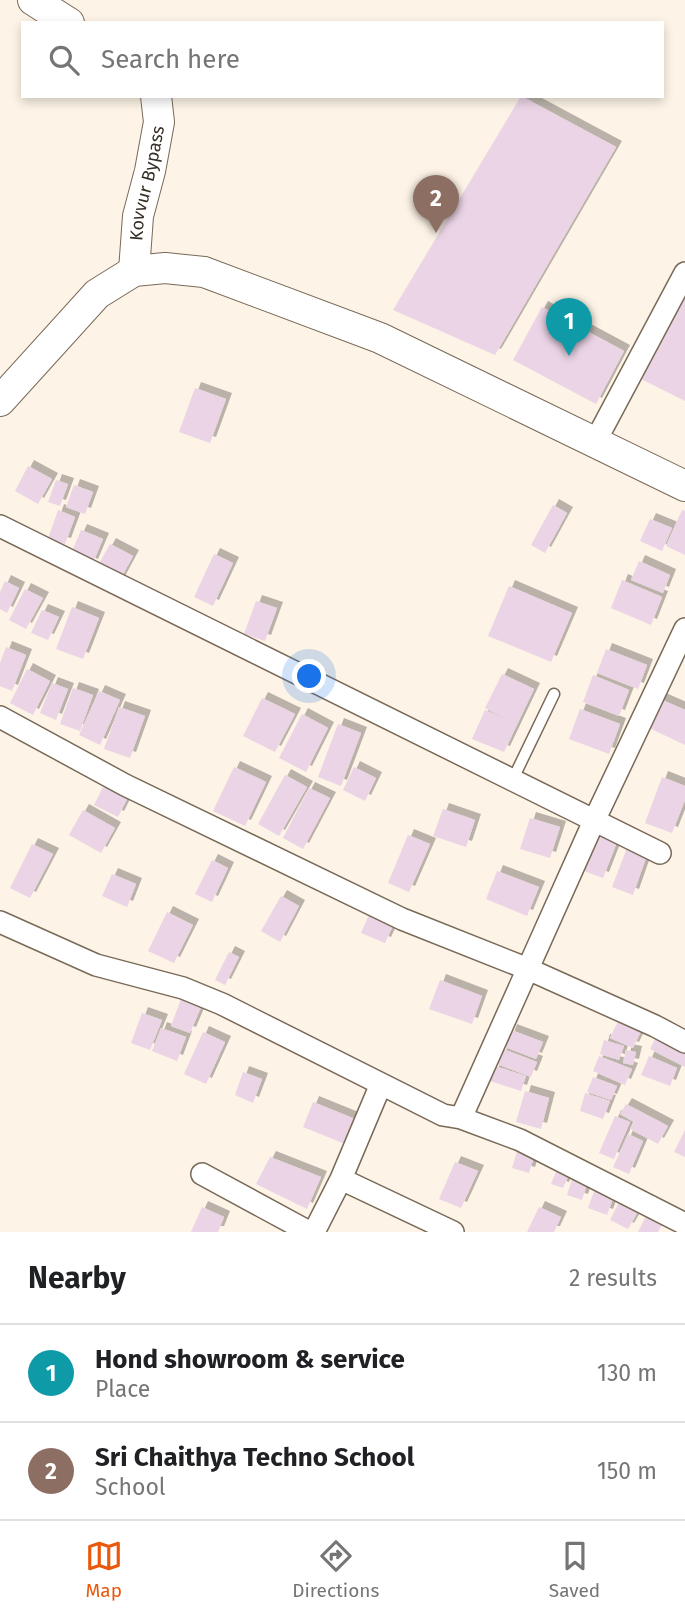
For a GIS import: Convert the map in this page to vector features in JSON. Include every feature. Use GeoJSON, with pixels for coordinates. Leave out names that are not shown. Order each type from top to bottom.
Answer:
{"type":"FeatureCollection","features":[{"type":"Feature","properties":{"kind":"main road"},"geometry":{"type":"LineString","coordinates":[[33,0],[66,21]]}},
{"type":"Feature","properties":{"kind":"main road","name":"Kovvur Bypass"},"geometry":{"type":"LineString","coordinates":[[134,271],[138,216],[159,122],[156,98]]}},
{"type":"Feature","properties":{"kind":"main road"},"geometry":{"type":"LineString","coordinates":[[0,401],[97,294],[134,271],[165,268],[204,272],[380,338],[685,486]]}},
{"type":"Feature","properties":{"kind":"street"},"geometry":{"type":"LineString","coordinates":[[595,442],[685,273]]}},
{"type":"Feature","properties":{"kind":"street"},"geometry":{"type":"LineString","coordinates":[[0,526],[660,853]]}},
{"type":"Feature","properties":{"kind":"street"},"geometry":{"type":"LineString","coordinates":[[461,1118],[594,821],[685,629]]}},
{"type":"Feature","properties":{"kind":"street"},"geometry":{"type":"LineString","coordinates":[[0,717],[125,785],[402,919],[528,969],[656,1026],[685,1042]]}},
{"type":"Feature","properties":{"kind":"street"},"geometry":{"type":"LineString","coordinates":[[0,922],[96,965],[183,988],[222,1004],[443,1115],[461,1118],[520,1140],[685,1224]]}},
{"type":"Feature","properties":{"kind":"street"},"geometry":{"type":"LineString","coordinates":[[202,1174],[312,1232],[341,1179],[381,1084]]}},
{"type":"Feature","properties":{"kind":"street"},"geometry":{"type":"LineString","coordinates":[[341,1179],[453,1232]]}},
{"type":"Feature","properties":{"kind":"lane"},"geometry":{"type":"LineString","coordinates":[[512,781],[554,694]]}},
{"type":"Feature","properties":{"kind":"building"},"geometry":{"type":"Polygon","coordinates":[[[520,98],[525,98],[616,147],[495,355],[393,310],[520,98]]]}},
{"type":"Feature","properties":{"kind":"building"},"geometry":{"type":"Polygon","coordinates":[[[675,295],[685,300],[685,401],[635,376],[675,295]]]}},
{"type":"Feature","properties":{"kind":"building"},"geometry":{"type":"Polygon","coordinates":[[[542,307],[624,351],[596,404],[513,360],[542,307]]]}},
{"type":"Feature","properties":{"kind":"building"},"geometry":{"type":"Polygon","coordinates":[[[195,388],[226,399],[210,443],[179,432],[195,388]]]}},
{"type":"Feature","properties":{"kind":"building"},"geometry":{"type":"Polygon","coordinates":[[[28,466],[52,479],[38,504],[15,491],[28,466]]]}},
{"type":"Feature","properties":{"kind":"building"},"geometry":{"type":"Polygon","coordinates":[[[56,480],[68,484],[60,506],[48,502],[56,480]]]}},
{"type":"Feature","properties":{"kind":"building"},"geometry":{"type":"Polygon","coordinates":[[[74,485],[93,492],[85,514],[66,507],[74,485]]]}},
{"type":"Feature","properties":{"kind":"building"},"geometry":{"type":"Polygon","coordinates":[[[553,505],[567,513],[545,553],[531,545],[553,505]]]}},
{"type":"Feature","properties":{"kind":"building"},"geometry":{"type":"Polygon","coordinates":[[[58,510],[75,517],[65,544],[48,539],[58,510]]]}},
{"type":"Feature","properties":{"kind":"building"},"geometry":{"type":"Polygon","coordinates":[[[682,510],[685,511],[685,555],[666,546],[682,510]]]}},
{"type":"Feature","properties":{"kind":"building"},"geometry":{"type":"Polygon","coordinates":[[[650,519],[672,528],[662,551],[640,541],[650,519]]]}},
{"type":"Feature","properties":{"kind":"building"},"geometry":{"type":"Polygon","coordinates":[[[81,530],[103,539],[92,565],[70,556],[81,530]]]}},
{"type":"Feature","properties":{"kind":"building"},"geometry":{"type":"Polygon","coordinates":[[[110,544],[133,556],[119,582],[96,569],[110,544]]]}},
{"type":"Feature","properties":{"kind":"building"},"geometry":{"type":"Polygon","coordinates":[[[214,554],[233,563],[213,606],[194,597],[214,554]]]}},
{"type":"Feature","properties":{"kind":"building"},"geometry":{"type":"Polygon","coordinates":[[[639,561],[670,575],[663,593],[631,580],[639,561]]]}},
{"type":"Feature","properties":{"kind":"building"},"geometry":{"type":"Polygon","coordinates":[[[622,580],[662,597],[651,625],[611,608],[622,580]]]}},
{"type":"Feature","properties":{"kind":"building"},"geometry":{"type":"Polygon","coordinates":[[[5,581],[19,588],[7,613],[0,609],[0,592],[5,581]]]}},
{"type":"Feature","properties":{"kind":"building"},"geometry":{"type":"Polygon","coordinates":[[[509,586],[572,613],[551,662],[488,636],[509,586]]]}},
{"type":"Feature","properties":{"kind":"building"},"geometry":{"type":"Polygon","coordinates":[[[25,589],[43,598],[26,629],[9,620],[25,589]]]}},
{"type":"Feature","properties":{"kind":"building"},"geometry":{"type":"Polygon","coordinates":[[[256,601],[277,608],[265,641],[244,634],[256,601]]]}},
{"type":"Feature","properties":{"kind":"building"},"geometry":{"type":"Polygon","coordinates":[[[72,607],[99,618],[83,659],[56,649],[72,607]]]}},
{"type":"Feature","properties":{"kind":"building"},"geometry":{"type":"Polygon","coordinates":[[[42,610],[59,617],[48,640],[31,633],[42,610]]]}},
{"type":"Feature","properties":{"kind":"building"},"geometry":{"type":"Polygon","coordinates":[[[6,647],[26,655],[12,691],[0,686],[0,663],[6,647]]]}},
{"type":"Feature","properties":{"kind":"building"},"geometry":{"type":"Polygon","coordinates":[[[606,649],[647,665],[638,689],[597,673],[606,649]]]}},
{"type":"Feature","properties":{"kind":"building"},"geometry":{"type":"Polygon","coordinates":[[[27,669],[50,681],[33,715],[10,703],[27,669]]]}},
{"type":"Feature","properties":{"kind":"building"},"geometry":{"type":"Polygon","coordinates":[[[502,674],[534,689],[504,752],[472,739],[485,710],[506,719],[485,708],[502,674]]]}},
{"type":"Feature","properties":{"kind":"building"},"geometry":{"type":"Polygon","coordinates":[[[593,675],[629,690],[619,716],[583,702],[593,675]]]}},
{"type":"Feature","properties":{"kind":"building"},"geometry":{"type":"Polygon","coordinates":[[[52,683],[68,689],[56,720],[40,713],[52,683]]]}},
{"type":"Feature","properties":{"kind":"building"},"geometry":{"type":"Polygon","coordinates":[[[73,688],[93,695],[80,731],[60,724],[73,688]]]}},
{"type":"Feature","properties":{"kind":"building"},"geometry":{"type":"Polygon","coordinates":[[[99,691],[120,700],[100,745],[79,735],[99,691]]]}},
{"type":"Feature","properties":{"kind":"building"},"geometry":{"type":"Polygon","coordinates":[[[262,698],[295,714],[275,752],[243,736],[262,698]]]}},
{"type":"Feature","properties":{"kind":"building"},"geometry":{"type":"Polygon","coordinates":[[[660,699],[685,710],[685,745],[647,727],[660,699]]]}},
{"type":"Feature","properties":{"kind":"building"},"geometry":{"type":"Polygon","coordinates":[[[119,707],[145,716],[130,758],[104,749],[119,707]]]}},
{"type":"Feature","properties":{"kind":"building"},"geometry":{"type":"Polygon","coordinates":[[[580,709],[620,724],[609,754],[569,739],[580,709]]]}},
{"type":"Feature","properties":{"kind":"building"},"geometry":{"type":"Polygon","coordinates":[[[302,714],[328,728],[306,772],[279,758],[302,714]]]}},
{"type":"Feature","properties":{"kind":"building"},"geometry":{"type":"Polygon","coordinates":[[[338,724],[361,733],[341,786],[318,777],[338,724]]]}},
{"type":"Feature","properties":{"kind":"building"},"geometry":{"type":"Polygon","coordinates":[[[234,767],[266,782],[245,826],[213,811],[234,767]]]}},
{"type":"Feature","properties":{"kind":"building"},"geometry":{"type":"Polygon","coordinates":[[[354,767],[376,778],[365,801],[343,790],[354,767]]]}},
{"type":"Feature","properties":{"kind":"building"},"geometry":{"type":"Polygon","coordinates":[[[285,775],[307,787],[279,836],[258,824],[285,775]]]}},
{"type":"Feature","properties":{"kind":"building"},"geometry":{"type":"Polygon","coordinates":[[[662,777],[685,786],[685,800],[672,833],[645,823],[662,777]]]}},
{"type":"Feature","properties":{"kind":"building"},"geometry":{"type":"Polygon","coordinates":[[[103,787],[127,799],[118,817],[94,805],[103,787]]]}},
{"type":"Feature","properties":{"kind":"building"},"geometry":{"type":"Polygon","coordinates":[[[309,788],[330,798],[303,849],[283,838],[309,788]]]}},
{"type":"Feature","properties":{"kind":"building"},"geometry":{"type":"Polygon","coordinates":[[[443,809],[475,820],[466,847],[433,836],[443,809]]]}},
{"type":"Feature","properties":{"kind":"building"},"geometry":{"type":"Polygon","coordinates":[[[83,810],[115,828],[101,853],[69,835],[83,810]]]}},
{"type":"Feature","properties":{"kind":"building"},"geometry":{"type":"Polygon","coordinates":[[[530,818],[560,827],[550,858],[520,849],[530,818]]]}},
{"type":"Feature","properties":{"kind":"building"},"geometry":{"type":"Polygon","coordinates":[[[596,834],[617,842],[603,878],[581,870],[596,834]]]}},
{"type":"Feature","properties":{"kind":"building"},"geometry":{"type":"Polygon","coordinates":[[[408,835],[430,844],[409,892],[388,883],[408,835]]]}},
{"type":"Feature","properties":{"kind":"building"},"geometry":{"type":"Polygon","coordinates":[[[32,844],[53,854],[30,898],[10,888],[32,844]]]}},
{"type":"Feature","properties":{"kind":"building"},"geometry":{"type":"Polygon","coordinates":[[[627,848],[647,855],[633,895],[612,887],[627,848]]]}},
{"type":"Feature","properties":{"kind":"building"},"geometry":{"type":"Polygon","coordinates":[[[212,860],[228,868],[212,902],[195,894],[212,860]]]}},
{"type":"Feature","properties":{"kind":"building"},"geometry":{"type":"Polygon","coordinates":[[[497,871],[539,887],[527,916],[486,899],[497,871]]]}},
{"type":"Feature","properties":{"kind":"building"},"geometry":{"type":"Polygon","coordinates":[[[112,874],[136,884],[127,907],[102,896],[112,874]]]}},
{"type":"Feature","properties":{"kind":"building"},"geometry":{"type":"Polygon","coordinates":[[[281,896],[299,906],[280,942],[261,931],[281,896]]]}},
{"type":"Feature","properties":{"kind":"building"},"geometry":{"type":"Polygon","coordinates":[[[372,908],[396,919],[385,943],[361,933],[372,908]]]}},
{"type":"Feature","properties":{"kind":"building"},"geometry":{"type":"Polygon","coordinates":[[[167,912],[193,925],[174,963],[148,951],[167,912]]]}},
{"type":"Feature","properties":{"kind":"building"},"geometry":{"type":"Polygon","coordinates":[[[229,952],[239,957],[225,985],[215,980],[229,952]]]}},
{"type":"Feature","properties":{"kind":"building"},"geometry":{"type":"Polygon","coordinates":[[[440,980],[482,996],[472,1024],[429,1009],[440,980]]]}},
{"type":"Feature","properties":{"kind":"building"},"geometry":{"type":"Polygon","coordinates":[[[181,999],[201,1007],[190,1033],[171,1026],[181,999]]]}},
{"type":"Feature","properties":{"kind":"building"},"geometry":{"type":"Polygon","coordinates":[[[142,1013],[162,1020],[150,1050],[131,1043],[142,1013]]]}},
{"type":"Feature","properties":{"kind":"building"},"geometry":{"type":"Polygon","coordinates":[[[619,1019],[642,1029],[633,1048],[610,1038],[619,1019]]]}},
{"type":"Feature","properties":{"kind":"building"},"geometry":{"type":"Polygon","coordinates":[[[161,1028],[186,1037],[177,1061],[152,1051],[161,1028]]]}},
{"type":"Feature","properties":{"kind":"building"},"geometry":{"type":"Polygon","coordinates":[[[511,1030],[543,1042],[536,1059],[505,1047],[511,1030]]]}},
{"type":"Feature","properties":{"kind":"building"},"geometry":{"type":"Polygon","coordinates":[[[203,1032],[225,1042],[206,1084],[184,1074],[203,1032]]]}},
{"type":"Feature","properties":{"kind":"building"},"geometry":{"type":"Polygon","coordinates":[[[657,1035],[685,1049],[685,1067],[650,1049],[657,1035]]]}},
{"type":"Feature","properties":{"kind":"building"},"geometry":{"type":"Polygon","coordinates":[[[604,1040],[624,1046],[619,1060],[600,1054],[604,1040]]]}},
{"type":"Feature","properties":{"kind":"building"},"geometry":{"type":"Polygon","coordinates":[[[503,1049],[537,1062],[531,1077],[497,1064],[503,1049]]]}},
{"type":"Feature","properties":{"kind":"building"},"geometry":{"type":"Polygon","coordinates":[[[626,1050],[636,1052],[633,1065],[623,1063],[626,1050]]]}},
{"type":"Feature","properties":{"kind":"building"},"geometry":{"type":"Polygon","coordinates":[[[599,1056],[632,1069],[625,1085],[593,1071],[599,1056]]]}},
{"type":"Feature","properties":{"kind":"building"},"geometry":{"type":"Polygon","coordinates":[[[649,1056],[677,1068],[670,1086],[641,1075],[649,1056]]]}},
{"type":"Feature","properties":{"kind":"building"},"geometry":{"type":"Polygon","coordinates":[[[495,1066],[526,1076],[521,1091],[490,1081],[495,1066]]]}},
{"type":"Feature","properties":{"kind":"building"},"geometry":{"type":"Polygon","coordinates":[[[243,1072],[262,1079],[253,1103],[235,1095],[243,1072]]]}},
{"type":"Feature","properties":{"kind":"building"},"geometry":{"type":"Polygon","coordinates":[[[593,1077],[617,1086],[611,1100],[587,1092],[593,1077]]]}},
{"type":"Feature","properties":{"kind":"building"},"geometry":{"type":"Polygon","coordinates":[[[525,1091],[549,1098],[541,1129],[516,1122],[525,1091]]]}},
{"type":"Feature","properties":{"kind":"building"},"geometry":{"type":"Polygon","coordinates":[[[585,1093],[610,1101],[603,1119],[580,1111],[585,1093]]]}},
{"type":"Feature","properties":{"kind":"building"},"geometry":{"type":"Polygon","coordinates":[[[313,1102],[355,1119],[345,1144],[303,1127],[313,1102]]]}},
{"type":"Feature","properties":{"kind":"building"},"geometry":{"type":"Polygon","coordinates":[[[626,1104],[668,1126],[658,1144],[630,1129],[634,1122],[620,1114],[626,1104]]]}},
{"type":"Feature","properties":{"kind":"building"},"geometry":{"type":"Polygon","coordinates":[[[615,1116],[630,1122],[614,1159],[599,1153],[615,1116]]]}},
{"type":"Feature","properties":{"kind":"building"},"geometry":{"type":"Polygon","coordinates":[[[685,1130],[685,1157],[674,1152],[685,1130]]]}},
{"type":"Feature","properties":{"kind":"building"},"geometry":{"type":"Polygon","coordinates":[[[628,1134],[643,1141],[629,1174],[613,1167],[628,1134]]]}},
{"type":"Feature","properties":{"kind":"building"},"geometry":{"type":"Polygon","coordinates":[[[519,1145],[536,1150],[529,1173],[512,1168],[519,1145]]]}},
{"type":"Feature","properties":{"kind":"building"},"geometry":{"type":"Polygon","coordinates":[[[270,1157],[321,1177],[307,1209],[256,1184],[270,1157]]]}},
{"type":"Feature","properties":{"kind":"building"},"geometry":{"type":"Polygon","coordinates":[[[455,1162],[478,1171],[461,1208],[439,1199],[455,1162]]]}},
{"type":"Feature","properties":{"kind":"building"},"geometry":{"type":"Polygon","coordinates":[[[559,1165],[571,1170],[563,1188],[551,1184],[559,1165]]]}},
{"type":"Feature","properties":{"kind":"building"},"geometry":{"type":"Polygon","coordinates":[[[573,1176],[588,1181],[582,1200],[567,1195],[573,1176]]]}},
{"type":"Feature","properties":{"kind":"building"},"geometry":{"type":"Polygon","coordinates":[[[596,1186],[615,1193],[607,1215],[588,1208],[596,1186]]]}},
{"type":"Feature","properties":{"kind":"building"},"geometry":{"type":"Polygon","coordinates":[[[621,1198],[640,1208],[628,1229],[610,1220],[621,1198]]]}},
{"type":"Feature","properties":{"kind":"building"},"geometry":{"type":"Polygon","coordinates":[[[202,1207],[224,1217],[218,1232],[191,1232],[202,1207]]]}},
{"type":"Feature","properties":{"kind":"building"},"geometry":{"type":"Polygon","coordinates":[[[539,1207],[561,1217],[554,1232],[527,1232],[539,1207]]]}},
{"type":"Feature","properties":{"kind":"building"},"geometry":{"type":"Polygon","coordinates":[[[649,1210],[665,1218],[658,1232],[638,1232],[649,1210]]]}},
{"type":"Feature","properties":{"kind":"place","name":"Sri Chaithya Techno School"},"geometry":{"type":"Point","coordinates":[436,233]}},
{"type":"Feature","properties":{"kind":"place","name":"Hond showroom & service"},"geometry":{"type":"Point","coordinates":[569,356]}}]}
